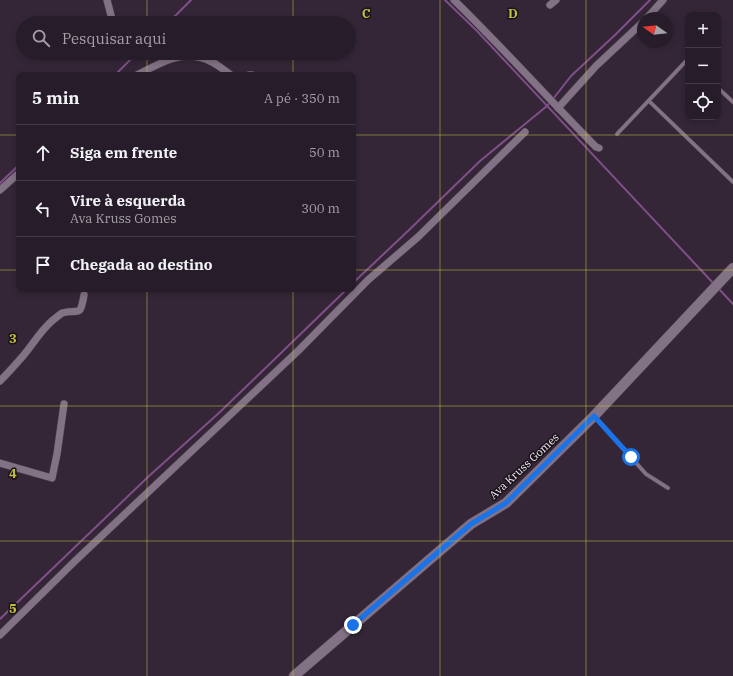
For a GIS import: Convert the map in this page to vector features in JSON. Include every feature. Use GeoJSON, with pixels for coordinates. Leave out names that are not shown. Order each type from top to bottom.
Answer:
{"type":"FeatureCollection","features":[{"type":"Feature","properties":{"kind":"street"},"geometry":{"type":"LineString","coordinates":[[108,0],[111,16]]}},
{"type":"Feature","properties":{"kind":"street"},"geometry":{"type":"LineString","coordinates":[[454,0],[596,147],[599,148]]}},
{"type":"Feature","properties":{"kind":"street"},"geometry":{"type":"LineString","coordinates":[[550,5],[556,0]]}},
{"type":"Feature","properties":{"kind":"street"},"geometry":{"type":"LineString","coordinates":[[652,12],[663,0]]}},
{"type":"Feature","properties":{"kind":"street"},"geometry":{"type":"LineString","coordinates":[[558,108],[596,66],[637,28]]}},
{"type":"Feature","properties":{"kind":"street"},"geometry":{"type":"LineString","coordinates":[[143,72],[169,60]]}},
{"type":"Feature","properties":{"kind":"street"},"geometry":{"type":"LineString","coordinates":[[207,60],[227,72]]}},
{"type":"Feature","properties":{"kind":"street"},"geometry":{"type":"LineString","coordinates":[[0,636],[75,561],[299,350],[368,280],[418,237],[525,132]]}},
{"type":"Feature","properties":{"kind":"street"},"geometry":{"type":"LineString","coordinates":[[0,190],[16,176]]}},
{"type":"Feature","properties":{"kind":"street","name":"Ava Kruss Gomes"},"geometry":{"type":"LineString","coordinates":[[294,676],[471,524],[506,503],[594,416],[733,268]]}},
{"type":"Feature","properties":{"kind":"street"},"geometry":{"type":"LineString","coordinates":[[0,380],[23,356],[51,322],[61,314],[80,310],[84,295]]}},
{"type":"Feature","properties":{"kind":"street"},"geometry":{"type":"LineString","coordinates":[[0,463],[52,478],[64,404]]}},
{"type":"Feature","properties":{"kind":"lane"},"geometry":{"type":"LineString","coordinates":[[617,134],[685,63]]}},
{"type":"Feature","properties":{"kind":"lane"},"geometry":{"type":"LineString","coordinates":[[721,91],[733,102]]}},
{"type":"Feature","properties":{"kind":"lane"},"geometry":{"type":"LineString","coordinates":[[649,101],[733,182]]}},
{"type":"Feature","properties":{"kind":"lane"},"geometry":{"type":"LineString","coordinates":[[594,416],[646,474],[668,488]]}},
{"type":"Feature","properties":{"kind":"waterway"},"geometry":{"type":"LineString","coordinates":[[175,16],[191,0]]}},
{"type":"Feature","properties":{"kind":"waterway"},"geometry":{"type":"LineString","coordinates":[[445,0],[477,31],[714,284]]}},
{"type":"Feature","properties":{"kind":"waterway"},"geometry":{"type":"LineString","coordinates":[[553,99],[571,76],[650,0]]}},
{"type":"Feature","properties":{"kind":"waterway"},"geometry":{"type":"LineString","coordinates":[[118,72],[130,60]]}},
{"type":"Feature","properties":{"kind":"waterway"},"geometry":{"type":"LineString","coordinates":[[356,280],[480,161],[550,102]]}},
{"type":"Feature","properties":{"kind":"waterway"},"geometry":{"type":"LineString","coordinates":[[0,183],[16,168]]}},
{"type":"Feature","properties":{"kind":"waterway"},"geometry":{"type":"LineString","coordinates":[[718,288],[733,304]]}},
{"type":"Feature","properties":{"kind":"waterway"},"geometry":{"type":"LineString","coordinates":[[0,619],[149,476],[220,412],[344,292]]}},
{"type":"Feature","properties":{"kind":"route"},"geometry":{"type":"LineString","coordinates":[[353,625],[471,524],[506,503],[594,416],[631,457]]}}]}
